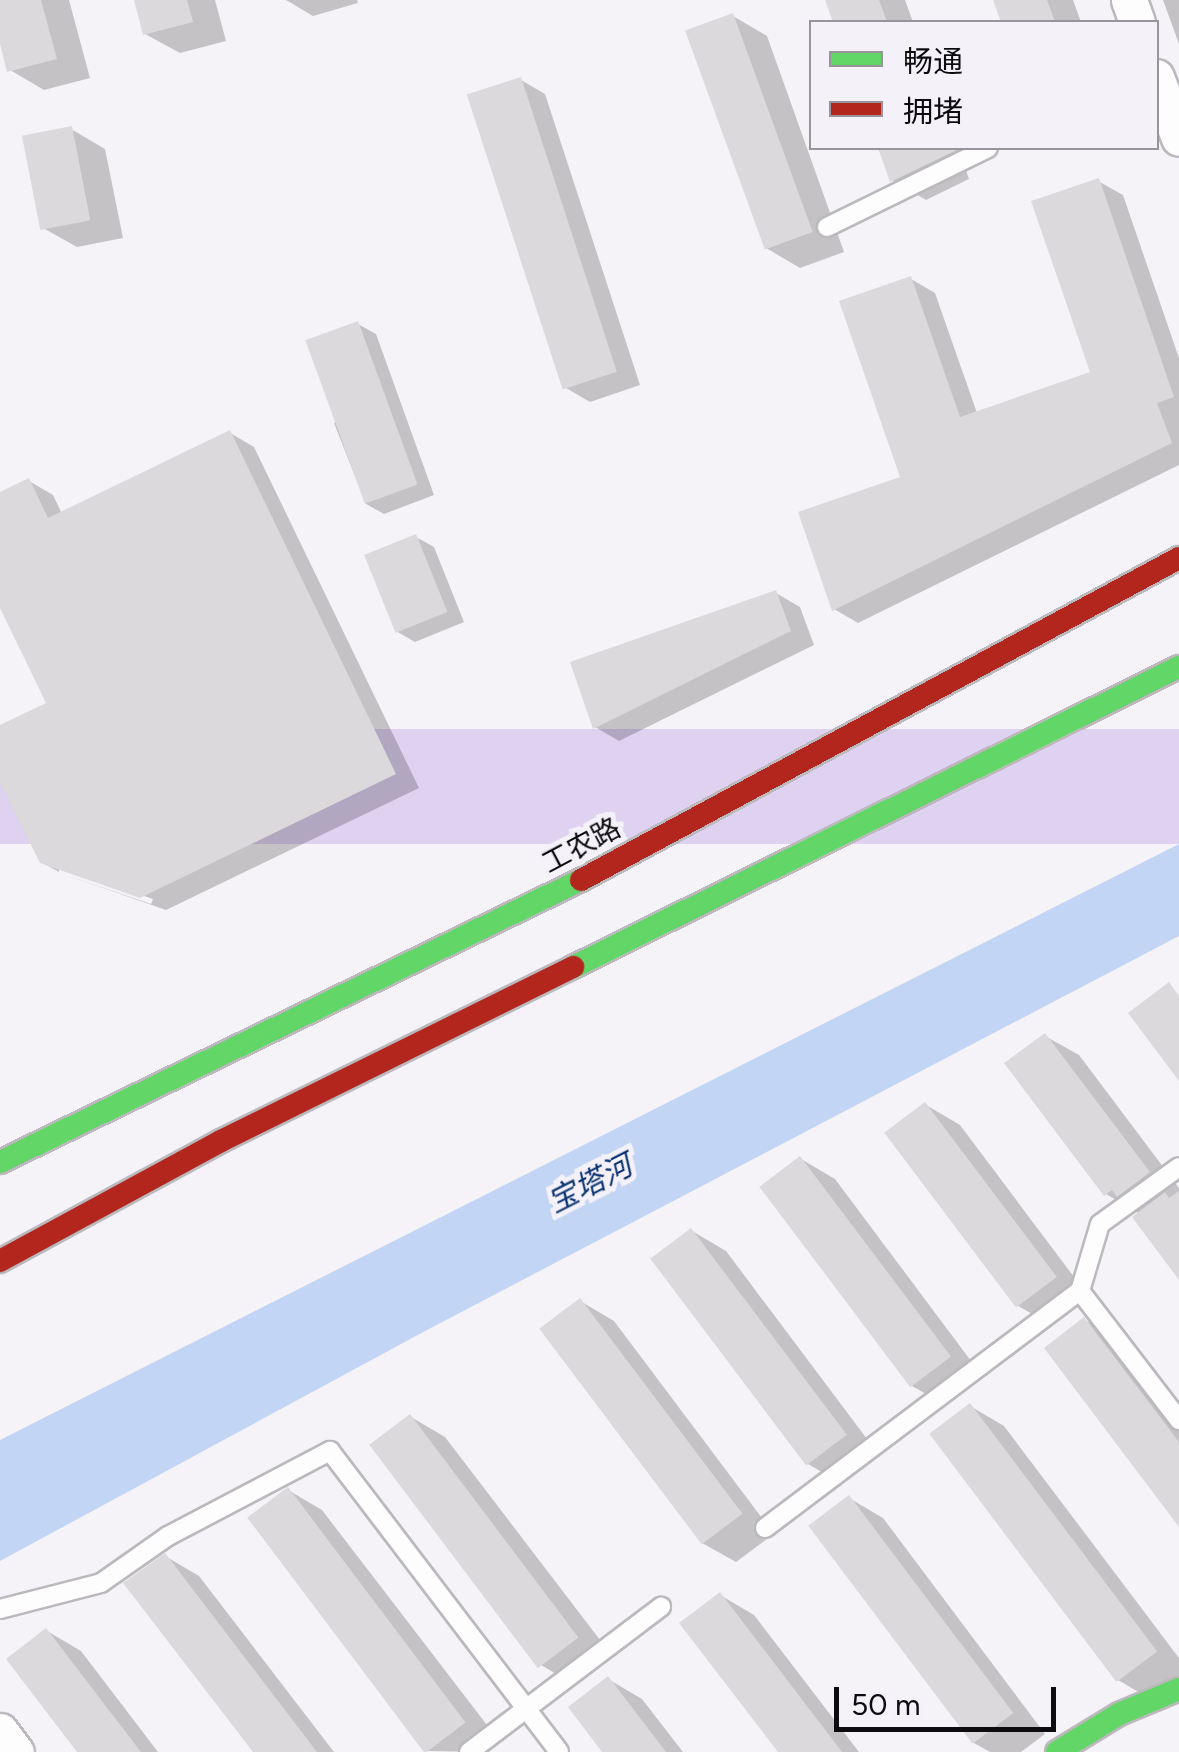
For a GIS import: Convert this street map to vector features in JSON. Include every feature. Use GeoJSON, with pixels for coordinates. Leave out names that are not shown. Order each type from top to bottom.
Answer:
{"type":"FeatureCollection","features":[{"type":"Feature","properties":{"kind":"main road","name":"工农路"},"geometry":{"type":"LineString","coordinates":[[0,1162],[568,887],[1179,558]]}},
{"type":"Feature","properties":{"kind":"main road"},"geometry":{"type":"LineString","coordinates":[[0,1260],[221,1141],[1179,667]]}},
{"type":"Feature","properties":{"kind":"main road"},"geometry":{"type":"LineString","coordinates":[[1057,1752],[1119,1714],[1179,1690]]}},
{"type":"Feature","properties":{"kind":"street"},"geometry":{"type":"LineString","coordinates":[[1159,83],[1177,128]]}},
{"type":"Feature","properties":{"kind":"street"},"geometry":{"type":"LineString","coordinates":[[0,1730],[16,1752]]}},
{"type":"Feature","properties":{"kind":"lane"},"geometry":{"type":"LineString","coordinates":[[827,227],[984,150]]}},
{"type":"Feature","properties":{"kind":"lane"},"geometry":{"type":"LineString","coordinates":[[765,1528],[1080,1291],[1100,1224],[1177,1170]]}},
{"type":"Feature","properties":{"kind":"lane"},"geometry":{"type":"LineString","coordinates":[[1080,1291],[1179,1420]]}},
{"type":"Feature","properties":{"kind":"lane"},"geometry":{"type":"LineString","coordinates":[[0,1609],[102,1583],[168,1536],[330,1451],[560,1752]]}},
{"type":"Feature","properties":{"kind":"lane"},"geometry":{"type":"LineString","coordinates":[[469,1752],[661,1607]]}},
{"type":"Feature","properties":{"kind":"shaded area"},"geometry":{"type":"Polygon","coordinates":[[[0,729],[1179,729],[1179,844],[0,844],[0,729]]]}},
{"type":"Feature","properties":{"kind":"water","name":"宝塔河"},"geometry":{"type":"Polygon","coordinates":[[[1179,844],[1179,936],[427,1330],[0,1561],[0,1440],[1179,844]]]}},
{"type":"Feature","properties":{"kind":"building"},"geometry":{"type":"Polygon","coordinates":[[[0,0],[41,0],[57,59],[7,72],[0,44],[0,0]]]}},
{"type":"Feature","properties":{"kind":"building"},"geometry":{"type":"Polygon","coordinates":[[[134,0],[187,0],[193,22],[143,35],[134,0]]]}},
{"type":"Feature","properties":{"kind":"building"},"geometry":{"type":"Polygon","coordinates":[[[825,0],[879,0],[886,20],[832,20],[825,0]]]}},
{"type":"Feature","properties":{"kind":"building"},"geometry":{"type":"Polygon","coordinates":[[[993,0],[1047,0],[1054,20],[1000,20],[993,0]]]}},
{"type":"Feature","properties":{"kind":"building"},"geometry":{"type":"Polygon","coordinates":[[[733,13],[813,232],[765,249],[685,30],[733,13]]]}},
{"type":"Feature","properties":{"kind":"building"},"geometry":{"type":"Polygon","coordinates":[[[521,77],[617,372],[563,389],[467,95],[521,77]]]}},
{"type":"Feature","properties":{"kind":"building"},"geometry":{"type":"Polygon","coordinates":[[[72,126],[90,220],[40,230],[22,136],[72,126]]]}},
{"type":"Feature","properties":{"kind":"building"},"geometry":{"type":"Polygon","coordinates":[[[879,150],[957,150],[890,182],[879,150]]]}},
{"type":"Feature","properties":{"kind":"building"},"geometry":{"type":"Polygon","coordinates":[[[1099,178],[1174,397],[1157,403],[1172,443],[832,611],[798,512],[900,477],[839,301],[911,276],[960,417],[1090,372],[1031,201],[1099,178]]]}},
{"type":"Feature","properties":{"kind":"building"},"geometry":{"type":"Polygon","coordinates":[[[358,321],[418,485],[365,504],[305,340],[358,321]]]}},
{"type":"Feature","properties":{"kind":"building"},"geometry":{"type":"Polygon","coordinates":[[[230,430],[396,774],[140,898],[40,863],[0,782],[0,725],[46,703],[0,608],[0,492],[29,478],[48,518],[230,430]]]}},
{"type":"Feature","properties":{"kind":"building"},"geometry":{"type":"Polygon","coordinates":[[[416,534],[447,612],[396,633],[364,555],[416,534]]]}},
{"type":"Feature","properties":{"kind":"building"},"geometry":{"type":"Polygon","coordinates":[[[776,590],[791,631],[593,729],[570,662],[776,590]]]}},
{"type":"Feature","properties":{"kind":"building"},"geometry":{"type":"Polygon","coordinates":[[[1169,982],[1179,996],[1179,1081],[1128,1013],[1169,982]]]}},
{"type":"Feature","properties":{"kind":"building"},"geometry":{"type":"Polygon","coordinates":[[[1045,1033],[1150,1172],[1117,1197],[1112,1190],[1104,1196],[1004,1063],[1045,1033]]]}},
{"type":"Feature","properties":{"kind":"building"},"geometry":{"type":"Polygon","coordinates":[[[925,1102],[1057,1277],[1016,1308],[884,1133],[925,1102]]]}},
{"type":"Feature","properties":{"kind":"building"},"geometry":{"type":"Polygon","coordinates":[[[800,1156],[951,1356],[910,1387],[759,1187],[800,1156]]]}},
{"type":"Feature","properties":{"kind":"building"},"geometry":{"type":"Polygon","coordinates":[[[1179,1191],[1179,1280],[1132,1217],[1165,1192],[1169,1198],[1179,1191]]]}},
{"type":"Feature","properties":{"kind":"building"},"geometry":{"type":"Polygon","coordinates":[[[691,1228],[847,1435],[806,1466],[650,1259],[691,1228]]]}},
{"type":"Feature","properties":{"kind":"building"},"geometry":{"type":"Polygon","coordinates":[[[580,1298],[742,1514],[702,1544],[539,1329],[580,1298]]]}},
{"type":"Feature","properties":{"kind":"building"},"geometry":{"type":"Polygon","coordinates":[[[1084,1317],[1179,1442],[1179,1527],[1044,1348],[1084,1317]]]}},
{"type":"Feature","properties":{"kind":"building"},"geometry":{"type":"Polygon","coordinates":[[[970,1403],[1157,1651],[1116,1682],[929,1434],[970,1403]]]}},
{"type":"Feature","properties":{"kind":"building"},"geometry":{"type":"Polygon","coordinates":[[[410,1414],[579,1638],[538,1668],[369,1445],[410,1414]]]}},
{"type":"Feature","properties":{"kind":"building"},"geometry":{"type":"Polygon","coordinates":[[[288,1487],[466,1723],[424,1752],[247,1518],[288,1487]]]}},
{"type":"Feature","properties":{"kind":"building"},"geometry":{"type":"Polygon","coordinates":[[[849,1495],[1013,1713],[973,1744],[808,1526],[849,1495]]]}},
{"type":"Feature","properties":{"kind":"building"},"geometry":{"type":"Polygon","coordinates":[[[165,1553],[317,1752],[253,1752],[123,1583],[165,1553]]]}},
{"type":"Feature","properties":{"kind":"building"},"geometry":{"type":"Polygon","coordinates":[[[720,1592],[842,1752],[778,1752],[679,1623],[720,1592]]]}},
{"type":"Feature","properties":{"kind":"building"},"geometry":{"type":"Polygon","coordinates":[[[46,1628],[141,1752],[77,1752],[6,1659],[46,1628]]]}},
{"type":"Feature","properties":{"kind":"building"},"geometry":{"type":"Polygon","coordinates":[[[608,1676],[666,1752],[602,1752],[568,1707],[608,1676]]]}},
{"type":"Feature","properties":{"kind":"traffic: fast"},"geometry":{"type":"LineString","coordinates":[[573,967],[1179,667]]}},
{"type":"Feature","properties":{"kind":"traffic: fast"},"geometry":{"type":"LineString","coordinates":[[0,1162],[581,880]]}},
{"type":"Feature","properties":{"kind":"traffic: fast"},"geometry":{"type":"LineString","coordinates":[[1057,1752],[1119,1714],[1179,1689]]}},
{"type":"Feature","properties":{"kind":"traffic: jam"},"geometry":{"type":"LineString","coordinates":[[581,880],[1179,558]]}},
{"type":"Feature","properties":{"kind":"traffic: jam"},"geometry":{"type":"LineString","coordinates":[[0,1261],[221,1141],[573,967]]}}]}
